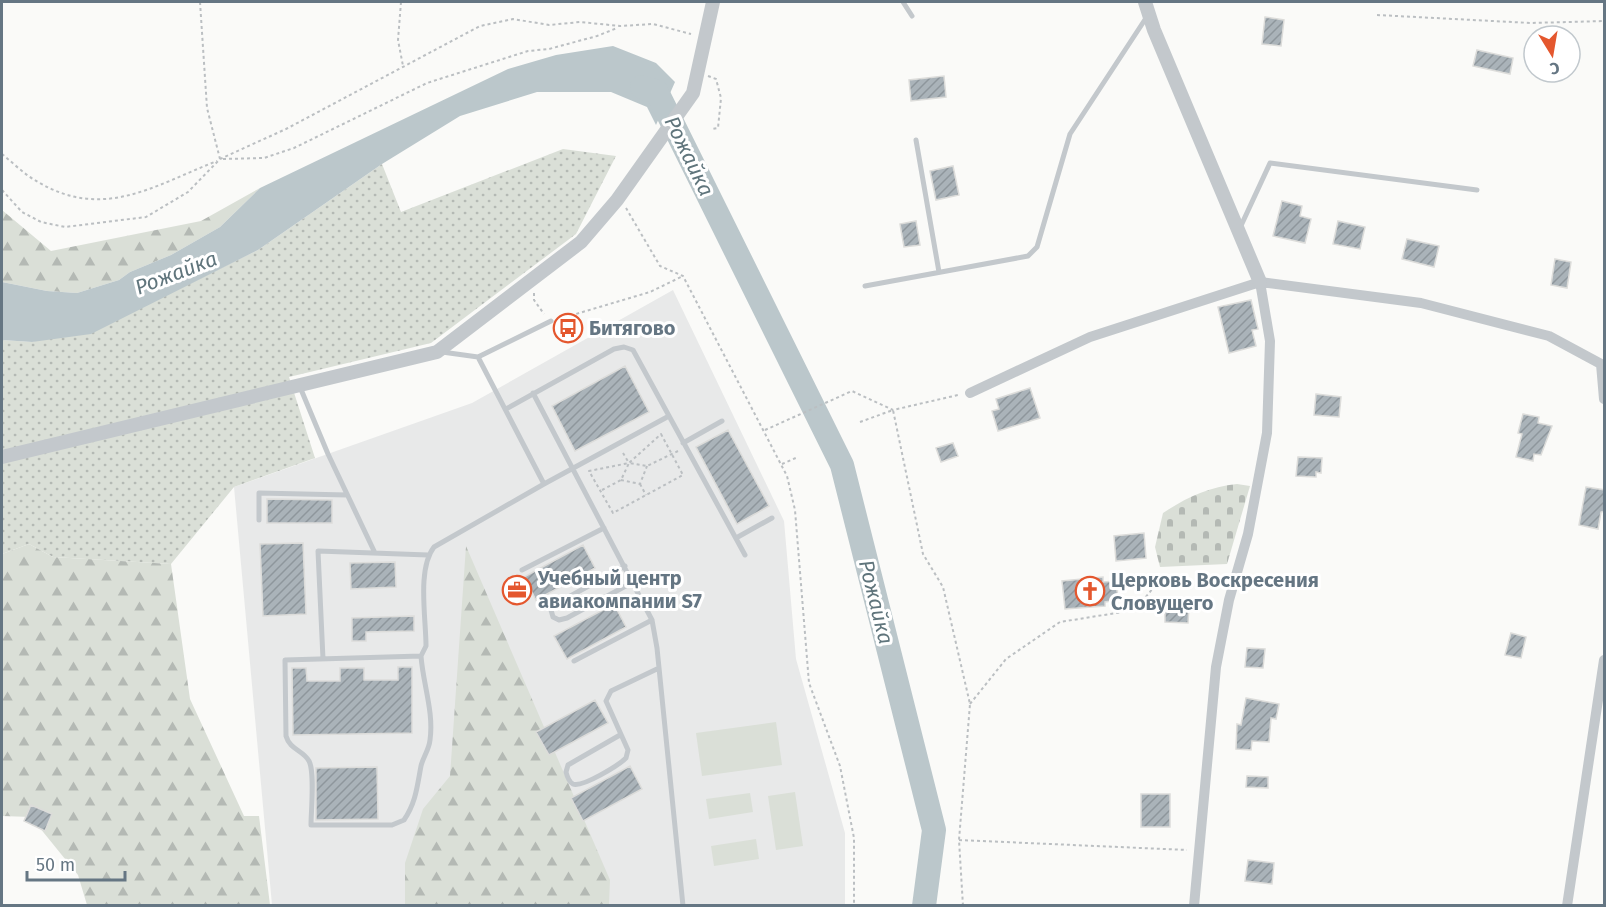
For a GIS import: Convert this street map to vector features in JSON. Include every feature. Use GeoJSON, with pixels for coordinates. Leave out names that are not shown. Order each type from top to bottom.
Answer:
{"type":"FeatureCollection","features":[{"type":"Feature","properties":{"kind":"street"},"geometry":{"type":"LineString","coordinates":[[2,457],[437,352],[581,242],[617,200],[660,143],[693,93],[713,2]]}},
{"type":"Feature","properties":{"kind":"street"},"geometry":{"type":"LineString","coordinates":[[1147,8],[1260,282],[1270,341],[1267,434],[1248,534],[1216,667],[1194,906]]}},
{"type":"Feature","properties":{"kind":"street"},"geometry":{"type":"LineString","coordinates":[[970,393],[1090,337],[1260,282],[1421,303],[1549,336],[1603,364],[1605,399]]}},
{"type":"Feature","properties":{"kind":"street"},"geometry":{"type":"LineString","coordinates":[[1567,906],[1605,660]]}},
{"type":"Feature","properties":{"kind":"lane"},"geometry":{"type":"LineString","coordinates":[[903,2],[912,16]]}},
{"type":"Feature","properties":{"kind":"lane"},"geometry":{"type":"LineString","coordinates":[[865,286],[1028,256],[1037,247],[1070,134],[1147,8]]}},
{"type":"Feature","properties":{"kind":"lane"},"geometry":{"type":"LineString","coordinates":[[916,140],[939,272]]}},
{"type":"Feature","properties":{"kind":"lane"},"geometry":{"type":"LineString","coordinates":[[1239,231],[1270,163],[1477,190]]}},
{"type":"Feature","properties":{"kind":"lane"},"geometry":{"type":"LineString","coordinates":[[437,352],[460,352],[478,357],[551,321]]}},
{"type":"Feature","properties":{"kind":"lane"},"geometry":{"type":"LineString","coordinates":[[506,408],[614,349],[624,347],[633,350],[745,555]]}},
{"type":"Feature","properties":{"kind":"lane"},"geometry":{"type":"LineString","coordinates":[[478,357],[544,484]]}},
{"type":"Feature","properties":{"kind":"lane"},"geometry":{"type":"LineString","coordinates":[[299,386],[375,553]]}},
{"type":"Feature","properties":{"kind":"lane"},"geometry":{"type":"LineString","coordinates":[[533,393],[652,620],[683,906]]}},
{"type":"Feature","properties":{"kind":"lane"},"geometry":{"type":"LineString","coordinates":[[421,656],[285,660],[286,736],[291,745],[304,756],[310,765],[311,825],[392,825],[404,820],[413,806],[421,765],[431,737],[429,699],[423,685],[421,656],[426,646],[425,572],[428,555],[434,547],[670,415]]}},
{"type":"Feature","properties":{"kind":"lane"},"geometry":{"type":"LineString","coordinates":[[684,445],[722,421]]}},
{"type":"Feature","properties":{"kind":"lane"},"geometry":{"type":"LineString","coordinates":[[259,520],[260,493],[347,495]]}},
{"type":"Feature","properties":{"kind":"lane"},"geometry":{"type":"LineString","coordinates":[[736,538],[772,518]]}},
{"type":"Feature","properties":{"kind":"lane"},"geometry":{"type":"LineString","coordinates":[[522,570],[604,528]]}},
{"type":"Feature","properties":{"kind":"lane"},"geometry":{"type":"LineString","coordinates":[[323,659],[318,551],[428,555]]}},
{"type":"Feature","properties":{"kind":"lane"},"geometry":{"type":"LineString","coordinates":[[625,567],[554,605],[551,610],[553,617],[559,620],[567,618],[633,582]]}},
{"type":"Feature","properties":{"kind":"lane"},"geometry":{"type":"LineString","coordinates":[[574,661],[652,620]]}},
{"type":"Feature","properties":{"kind":"lane"},"geometry":{"type":"LineString","coordinates":[[620,735],[568,765],[566,772],[570,782],[576,785],[584,783],[622,762],[627,750],[620,735],[606,706],[608,695],[611,691],[659,668]]}},
{"type":"Feature","properties":{"kind":"path"},"geometry":{"type":"LineString","coordinates":[[200,2],[207,108],[220,159]]}},
{"type":"Feature","properties":{"kind":"path"},"geometry":{"type":"LineString","coordinates":[[401,2],[398,40],[403,66]]}},
{"type":"Feature","properties":{"kind":"path"},"geometry":{"type":"LineString","coordinates":[[1377,15],[1531,23],[1605,21]]}},
{"type":"Feature","properties":{"kind":"path"},"geometry":{"type":"LineString","coordinates":[[2,154],[38,182],[74,198],[109,201],[138,194],[286,129],[480,26],[513,19],[549,25],[580,22],[620,26],[653,24],[682,30],[704,40]]}},
{"type":"Feature","properties":{"kind":"path"},"geometry":{"type":"LineString","coordinates":[[2,190],[22,212],[41,222],[66,227],[146,217],[188,192],[220,159],[264,158],[294,148],[427,83],[528,51],[549,49],[597,36],[620,26]]}},
{"type":"Feature","properties":{"kind":"path"},"geometry":{"type":"LineString","coordinates":[[697,73],[716,78],[721,98],[718,128],[712,129]]}},
{"type":"Feature","properties":{"kind":"path"},"geometry":{"type":"LineString","coordinates":[[617,200],[629,210],[660,266],[683,276],[782,464],[795,510],[809,683],[840,766],[854,838],[855,906]]}},
{"type":"Feature","properties":{"kind":"path"},"geometry":{"type":"LineString","coordinates":[[533,279],[534,300],[551,321],[650,292],[683,276]]}},
{"type":"Feature","properties":{"kind":"path"},"geometry":{"type":"LineString","coordinates":[[764,431],[852,391],[893,410]]}},
{"type":"Feature","properties":{"kind":"path"},"geometry":{"type":"LineString","coordinates":[[860,422],[893,410],[970,393]]}},
{"type":"Feature","properties":{"kind":"path"},"geometry":{"type":"LineString","coordinates":[[893,410],[924,555],[943,587],[970,704],[959,840],[963,906]]}},
{"type":"Feature","properties":{"kind":"path"},"geometry":{"type":"LineString","coordinates":[[587,498],[601,491],[621,480],[629,463],[661,434],[672,454],[683,475],[613,513],[601,491],[589,471],[629,463],[647,466],[672,454],[684,445]]}},
{"type":"Feature","properties":{"kind":"path"},"geometry":{"type":"LineString","coordinates":[[618,444],[629,463]]}},
{"type":"Feature","properties":{"kind":"path"},"geometry":{"type":"LineString","coordinates":[[782,464],[798,457]]}},
{"type":"Feature","properties":{"kind":"path"},"geometry":{"type":"LineString","coordinates":[[640,484],[647,466]]}},
{"type":"Feature","properties":{"kind":"path"},"geometry":{"type":"LineString","coordinates":[[621,480],[640,484],[646,495]]}},
{"type":"Feature","properties":{"kind":"path"},"geometry":{"type":"LineString","coordinates":[[970,704],[1006,659],[1060,622],[1134,610],[1154,587],[1235,581]]}},
{"type":"Feature","properties":{"kind":"path"},"geometry":{"type":"LineString","coordinates":[[959,840],[1199,850]]}},
{"type":"Feature","properties":{"kind":"shaded area","name":"Учебный центр авиакомпании S7"},"geometry":{"type":"Polygon","coordinates":[[[673,290],[784,521],[796,659],[845,833],[845,905],[272,905],[234,487],[472,403],[673,290]]]}},
{"type":"Feature","properties":{"kind":"green space"},"geometry":{"type":"Polygon","coordinates":[[[563,149],[616,156],[576,234],[431,343],[289,377],[315,458],[234,487],[171,564],[53,557],[29,544],[2,554],[2,340],[32,342],[191,283],[258,250],[382,164],[401,212],[563,149]]]}},
{"type":"Feature","properties":{"kind":"green space"},"geometry":{"type":"Polygon","coordinates":[[[260,188],[220,227],[171,255],[130,272],[119,280],[77,293],[47,291],[2,282],[2,210],[51,251],[201,221],[260,188]]]}},
{"type":"Feature","properties":{"kind":"green space"},"geometry":{"type":"Polygon","coordinates":[[[1237,484],[1250,486],[1227,564],[1160,567],[1155,547],[1163,513],[1199,494],[1237,484]]]}},
{"type":"Feature","properties":{"kind":"green space"},"geometry":{"type":"Polygon","coordinates":[[[29,544],[53,557],[171,564],[190,699],[244,816],[259,816],[270,905],[87,905],[78,875],[31,817],[2,816],[2,554],[29,544]]]}},
{"type":"Feature","properties":{"kind":"green space"},"geometry":{"type":"Polygon","coordinates":[[[466,546],[610,880],[609,905],[405,906],[405,863],[423,809],[450,776],[466,546]]]}},
{"type":"Feature","properties":{"kind":"green space"},"geometry":{"type":"Polygon","coordinates":[[[776,722],[782,765],[702,776],[696,733],[776,722]]]}},
{"type":"Feature","properties":{"kind":"green space"},"geometry":{"type":"Polygon","coordinates":[[[795,792],[803,846],[776,850],[768,796],[795,792]]]}},
{"type":"Feature","properties":{"kind":"green space"},"geometry":{"type":"Polygon","coordinates":[[[750,793],[753,812],[709,819],[706,799],[750,793]]]}},
{"type":"Feature","properties":{"kind":"green space"},"geometry":{"type":"Polygon","coordinates":[[[756,839],[759,859],[714,866],[711,846],[756,839]]]}},
{"type":"Feature","properties":{"kind":"water"},"geometry":{"type":"Polygon","coordinates":[[[613,46],[656,63],[675,82],[656,125],[647,107],[611,92],[537,92],[460,116],[382,164],[258,250],[91,334],[32,342],[2,340],[2,282],[47,291],[77,293],[119,280],[130,272],[171,255],[220,227],[260,188],[508,69],[556,55],[613,46]]]}},
{"type":"Feature","properties":{"kind":"building"},"geometry":{"type":"Polygon","coordinates":[[[1265,17],[1284,20],[1281,46],[1262,44],[1265,17]]]}},
{"type":"Feature","properties":{"kind":"building"},"geometry":{"type":"Polygon","coordinates":[[[1477,50],[1513,58],[1510,74],[1473,66],[1477,50]]]}},
{"type":"Feature","properties":{"kind":"building"},"geometry":{"type":"Polygon","coordinates":[[[944,76],[946,97],[911,101],[909,80],[944,76]]]}},
{"type":"Feature","properties":{"kind":"building"},"geometry":{"type":"Polygon","coordinates":[[[953,166],[959,195],[936,200],[930,171],[953,166]]]}},
{"type":"Feature","properties":{"kind":"building"},"geometry":{"type":"Polygon","coordinates":[[[1282,201],[1302,206],[1300,216],[1311,219],[1305,243],[1273,236],[1282,201]]]}},
{"type":"Feature","properties":{"kind":"building"},"geometry":{"type":"Polygon","coordinates":[[[916,221],[920,245],[904,247],[900,224],[916,221]]]}},
{"type":"Feature","properties":{"kind":"building"},"geometry":{"type":"Polygon","coordinates":[[[1338,221],[1365,227],[1360,249],[1333,244],[1338,221]]]}},
{"type":"Feature","properties":{"kind":"building"},"geometry":{"type":"Polygon","coordinates":[[[1407,239],[1439,246],[1434,267],[1402,259],[1407,239]]]}},
{"type":"Feature","properties":{"kind":"building"},"geometry":{"type":"Polygon","coordinates":[[[1555,259],[1571,262],[1567,288],[1551,285],[1555,259]]]}},
{"type":"Feature","properties":{"kind":"building"},"geometry":{"type":"Polygon","coordinates":[[[1251,300],[1258,329],[1252,330],[1256,346],[1229,353],[1218,307],[1251,300]]]}},
{"type":"Feature","properties":{"kind":"building"},"geometry":{"type":"Polygon","coordinates":[[[625,366],[649,412],[575,451],[552,406],[625,366]]]}},
{"type":"Feature","properties":{"kind":"building"},"geometry":{"type":"Polygon","coordinates":[[[1030,388],[1040,418],[998,431],[992,411],[999,409],[996,399],[1030,388]]]}},
{"type":"Feature","properties":{"kind":"building"},"geometry":{"type":"Polygon","coordinates":[[[1316,394],[1341,397],[1339,417],[1314,415],[1316,394]]]}},
{"type":"Feature","properties":{"kind":"building"},"geometry":{"type":"Polygon","coordinates":[[[1523,414],[1539,417],[1538,423],[1552,426],[1541,455],[1534,454],[1533,461],[1516,457],[1522,434],[1518,433],[1523,414]]]}},
{"type":"Feature","properties":{"kind":"building"},"geometry":{"type":"Polygon","coordinates":[[[728,430],[769,506],[737,524],[696,447],[728,430]]]}},
{"type":"Feature","properties":{"kind":"building"},"geometry":{"type":"Polygon","coordinates":[[[953,443],[958,456],[941,462],[936,448],[953,443]]]}},
{"type":"Feature","properties":{"kind":"building"},"geometry":{"type":"Polygon","coordinates":[[[1298,457],[1322,458],[1321,473],[1316,472],[1316,477],[1296,476],[1298,457]]]}},
{"type":"Feature","properties":{"kind":"building"},"geometry":{"type":"Polygon","coordinates":[[[1586,487],[1605,490],[1605,511],[1601,512],[1598,529],[1579,525],[1586,487]]]}},
{"type":"Feature","properties":{"kind":"building"},"geometry":{"type":"Polygon","coordinates":[[[267,499],[332,500],[332,523],[267,523],[267,499]]]}},
{"type":"Feature","properties":{"kind":"building"},"geometry":{"type":"Polygon","coordinates":[[[1144,533],[1146,558],[1116,561],[1114,536],[1144,533]]]}},
{"type":"Feature","properties":{"kind":"building"},"geometry":{"type":"Polygon","coordinates":[[[303,543],[306,614],[263,616],[260,544],[303,543]]]}},
{"type":"Feature","properties":{"kind":"building"},"geometry":{"type":"Polygon","coordinates":[[[583,545],[595,568],[536,600],[524,577],[583,545]]]}},
{"type":"Feature","properties":{"kind":"building"},"geometry":{"type":"Polygon","coordinates":[[[395,562],[396,587],[351,589],[350,563],[395,562]]]}},
{"type":"Feature","properties":{"kind":"building","name":"Церковь Воскресения Словущего"},"geometry":{"type":"Polygon","coordinates":[[[1103,577],[1103,582],[1116,581],[1118,600],[1105,602],[1105,606],[1065,609],[1062,581],[1103,577]]]}},
{"type":"Feature","properties":{"kind":"building"},"geometry":{"type":"Polygon","coordinates":[[[614,604],[626,627],[567,659],[554,636],[614,604]]]}},
{"type":"Feature","properties":{"kind":"building"},"geometry":{"type":"Polygon","coordinates":[[[1165,605],[1189,606],[1188,623],[1165,622],[1165,605]]]}},
{"type":"Feature","properties":{"kind":"building"},"geometry":{"type":"Polygon","coordinates":[[[414,616],[414,631],[366,632],[366,641],[352,641],[352,618],[414,616]]]}},
{"type":"Feature","properties":{"kind":"building"},"geometry":{"type":"Polygon","coordinates":[[[1511,633],[1526,637],[1521,658],[1505,655],[1511,633]]]}},
{"type":"Feature","properties":{"kind":"building"},"geometry":{"type":"Polygon","coordinates":[[[1247,648],[1265,649],[1263,668],[1245,667],[1247,648]]]}},
{"type":"Feature","properties":{"kind":"building"},"geometry":{"type":"Polygon","coordinates":[[[398,667],[412,667],[412,733],[293,735],[292,668],[306,668],[307,681],[340,681],[340,668],[364,668],[364,680],[398,680],[398,667]]]}},
{"type":"Feature","properties":{"kind":"building"},"geometry":{"type":"Polygon","coordinates":[[[1246,698],[1279,704],[1276,719],[1271,718],[1269,742],[1252,741],[1251,750],[1236,749],[1237,724],[1241,725],[1246,698]]]}},
{"type":"Feature","properties":{"kind":"building"},"geometry":{"type":"Polygon","coordinates":[[[595,700],[608,723],[549,755],[536,732],[595,700]]]}},
{"type":"Feature","properties":{"kind":"building"},"geometry":{"type":"Polygon","coordinates":[[[630,766],[642,789],[583,821],[571,798],[630,766]]]}},
{"type":"Feature","properties":{"kind":"building"},"geometry":{"type":"Polygon","coordinates":[[[377,767],[378,819],[316,820],[316,768],[377,767]]]}},
{"type":"Feature","properties":{"kind":"building"},"geometry":{"type":"Polygon","coordinates":[[[1247,776],[1268,777],[1268,788],[1246,787],[1247,776]]]}},
{"type":"Feature","properties":{"kind":"building"},"geometry":{"type":"Polygon","coordinates":[[[1141,794],[1170,794],[1170,827],[1141,827],[1141,794]]]}},
{"type":"Feature","properties":{"kind":"building"},"geometry":{"type":"Polygon","coordinates":[[[31,805],[52,814],[45,831],[24,821],[31,805]]]}},
{"type":"Feature","properties":{"kind":"building"},"geometry":{"type":"Polygon","coordinates":[[[1248,860],[1274,863],[1272,884],[1245,881],[1248,860]]]}},
{"type":"Feature","properties":{"kind":"waterway","name":"Рожайка"},"geometry":{"type":"LineString","coordinates":[[642,87],[657,92],[842,465],[934,830],[924,906]]}},
{"type":"Feature","properties":{"kind":"place","name":"Битягово"},"geometry":{"type":"Point","coordinates":[568,328]}},
{"type":"Feature","properties":{"kind":"place","name":"Учебный центр авиакомпании S7"},"geometry":{"type":"Point","coordinates":[517,590]}},
{"type":"Feature","properties":{"kind":"place","name":"Церковь Воскресения Словущего"},"geometry":{"type":"Point","coordinates":[1090,591]}}]}
